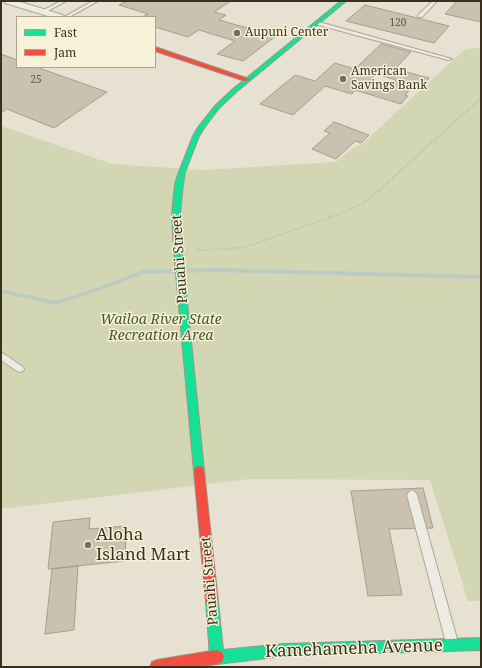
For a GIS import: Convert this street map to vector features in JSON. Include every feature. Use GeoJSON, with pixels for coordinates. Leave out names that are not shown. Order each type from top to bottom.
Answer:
{"type":"FeatureCollection","features":[{"type":"Feature","properties":{"kind":"street"},"geometry":{"type":"LineString","coordinates":[[8,1],[56,16]]}},
{"type":"Feature","properties":{"kind":"street","name":"Pauahi Street"},"geometry":{"type":"LineString","coordinates":[[217,657],[178,251],[176,214],[182,172],[190,149],[201,127],[223,101],[344,1]]}},
{"type":"Feature","properties":{"kind":"street"},"geometry":{"type":"LineString","coordinates":[[156,49],[247,80]]}},
{"type":"Feature","properties":{"kind":"street","name":"Kamehameha Avenue"},"geometry":{"type":"LineString","coordinates":[[157,667],[217,657],[284,650],[481,644]]}},
{"type":"Feature","properties":{"kind":"street"},"geometry":{"type":"LineString","coordinates":[[215,667],[217,657]]}},
{"type":"Feature","properties":{"kind":"street"},"geometry":{"type":"LineString","coordinates":[[217,657],[221,667]]}},
{"type":"Feature","properties":{"kind":"lane"},"geometry":{"type":"LineString","coordinates":[[42,12],[64,1]]}},
{"type":"Feature","properties":{"kind":"lane"},"geometry":{"type":"LineString","coordinates":[[68,16],[96,1]]}},
{"type":"Feature","properties":{"kind":"lane"},"geometry":{"type":"LineString","coordinates":[[420,16],[435,1]]}},
{"type":"Feature","properties":{"kind":"lane"},"geometry":{"type":"LineString","coordinates":[[317,24],[450,59]]}},
{"type":"Feature","properties":{"kind":"lane"},"geometry":{"type":"LineString","coordinates":[[1,355],[20,369]]}},
{"type":"Feature","properties":{"kind":"lane"},"geometry":{"type":"LineString","coordinates":[[412,495],[453,646]]}},
{"type":"Feature","properties":{"kind":"path"},"geometry":{"type":"LineString","coordinates":[[178,251],[238,248],[354,209],[374,195],[481,98]]}},
{"type":"Feature","properties":{"kind":"green space","name":"Wailoa River State Recreation Area"},"geometry":{"type":"Polygon","coordinates":[[[481,47],[481,601],[468,601],[430,480],[249,479],[1,509],[1,126],[112,164],[204,170],[336,162],[355,147],[361,145],[464,50],[481,47]]]}},
{"type":"Feature","properties":{"kind":"building","name":"Aupuni Center"},"geometry":{"type":"Polygon","coordinates":[[[127,1],[231,1],[214,12],[226,15],[219,20],[276,36],[243,61],[217,54],[235,41],[199,30],[188,37],[156,27],[156,16],[144,16],[148,14],[119,5],[127,1]]]}},
{"type":"Feature","properties":{"kind":"building"},"geometry":{"type":"Polygon","coordinates":[[[457,1],[481,1],[481,22],[445,14],[457,1]]]}},
{"type":"Feature","properties":{"kind":"building"},"geometry":{"type":"Polygon","coordinates":[[[365,5],[449,26],[434,43],[346,21],[365,5]]]}},
{"type":"Feature","properties":{"kind":"building"},"geometry":{"type":"Polygon","coordinates":[[[381,44],[411,52],[395,69],[429,78],[423,86],[415,84],[405,95],[408,96],[401,104],[355,90],[352,94],[325,86],[293,115],[260,104],[295,75],[315,81],[335,63],[355,69],[381,44]],[[376,74],[369,82],[389,88],[396,80],[376,74]]]}},
{"type":"Feature","properties":{"kind":"building"},"geometry":{"type":"Polygon","coordinates":[[[1,54],[16,60],[16,68],[39,68],[107,92],[54,128],[7,109],[1,113],[1,54]]]}},
{"type":"Feature","properties":{"kind":"building"},"geometry":{"type":"Polygon","coordinates":[[[334,122],[369,135],[361,143],[355,141],[336,159],[312,149],[330,133],[324,131],[334,122]]]}},
{"type":"Feature","properties":{"kind":"building"},"geometry":{"type":"Polygon","coordinates":[[[423,488],[433,528],[389,529],[402,595],[368,596],[351,491],[423,488]]]}},
{"type":"Feature","properties":{"kind":"building","name":"Aloha Island Mart"},"geometry":{"type":"Polygon","coordinates":[[[90,518],[89,529],[126,526],[125,561],[48,569],[53,522],[90,518]]]}},
{"type":"Feature","properties":{"kind":"building"},"geometry":{"type":"Polygon","coordinates":[[[78,566],[74,630],[45,634],[52,569],[78,566]]]}},
{"type":"Feature","properties":{"kind":"waterway"},"geometry":{"type":"LineString","coordinates":[[1,291],[55,303],[93,291],[143,272],[217,270],[481,277]]}},
{"type":"Feature","properties":{"kind":"traffic: fast"},"geometry":{"type":"LineString","coordinates":[[199,471],[178,251],[176,214],[179,184],[182,172],[196,136],[201,127],[217,107],[234,91],[344,1]]}},
{"type":"Feature","properties":{"kind":"traffic: fast"},"geometry":{"type":"LineString","coordinates":[[212,602],[217,657],[284,650],[481,644]]}},
{"type":"Feature","properties":{"kind":"traffic: jam"},"geometry":{"type":"LineString","coordinates":[[156,49],[247,80]]}},
{"type":"Feature","properties":{"kind":"traffic: jam"},"geometry":{"type":"LineString","coordinates":[[199,471],[212,602]]}},
{"type":"Feature","properties":{"kind":"traffic: jam"},"geometry":{"type":"LineString","coordinates":[[157,667],[217,657]]}},
{"type":"Feature","properties":{"kind":"place","name":"Aupuni Center"},"geometry":{"type":"Point","coordinates":[237,33]}},
{"type":"Feature","properties":{"kind":"place","name":"American Savings Bank"},"geometry":{"type":"Point","coordinates":[343,79]}},
{"type":"Feature","properties":{"kind":"place","name":"Aloha Island Mart"},"geometry":{"type":"Point","coordinates":[88,545]}}]}
